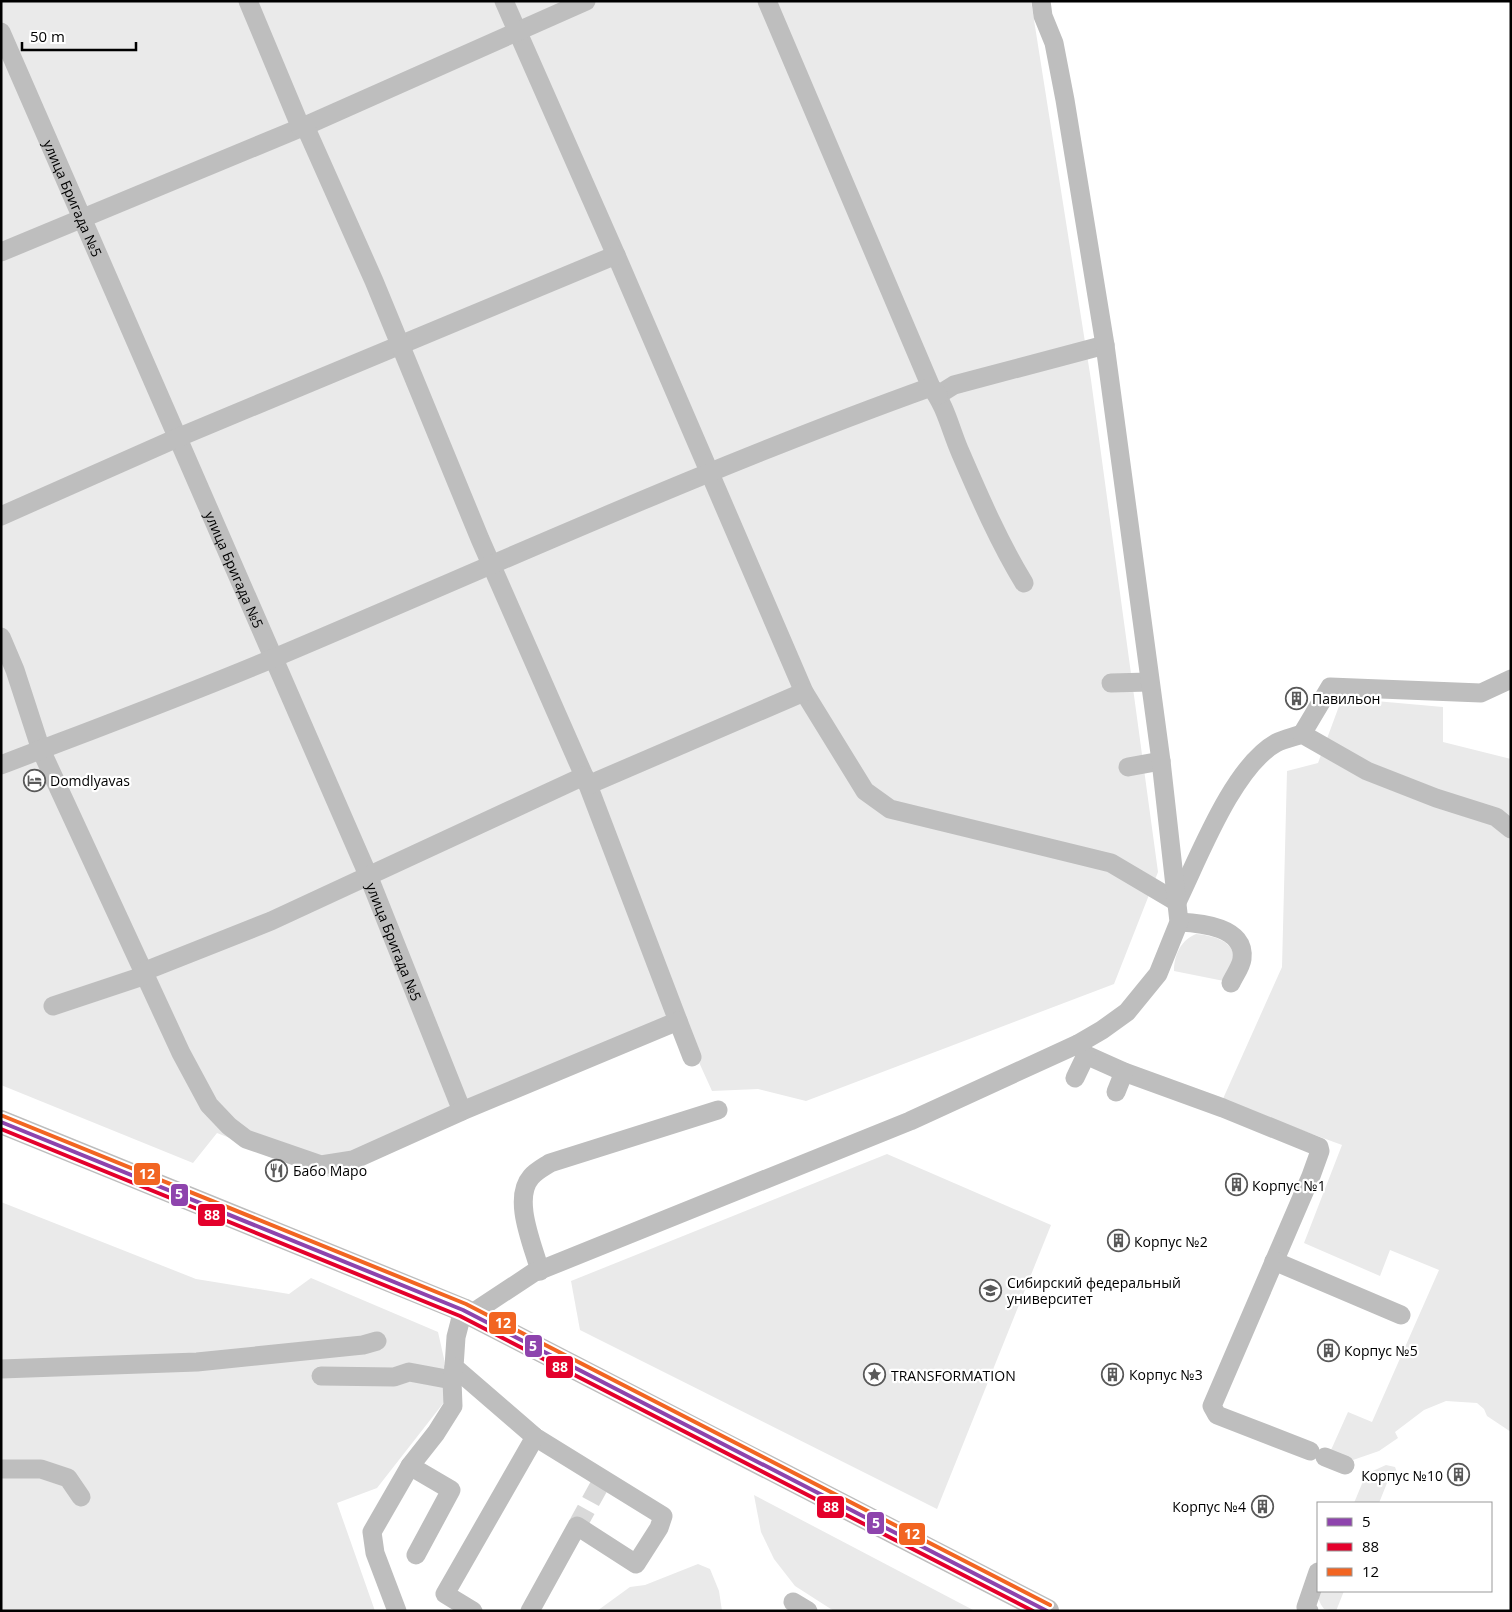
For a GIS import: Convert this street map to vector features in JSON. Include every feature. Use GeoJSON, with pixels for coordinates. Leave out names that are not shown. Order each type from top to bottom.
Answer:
{"type":"FeatureCollection","features":[{"type":"Feature","properties":{"kind":"main road"},"geometry":{"type":"LineString","coordinates":[[1,1122],[467,1312],[1047,1611]]}},
{"type":"Feature","properties":{"kind":"street"},"geometry":{"type":"LineString","coordinates":[[248,1],[303,127],[374,281],[491,563],[586,780],[692,1057]]}},
{"type":"Feature","properties":{"kind":"street"},"geometry":{"type":"LineString","coordinates":[[504,1],[616,255],[708,474],[804,692],[865,791],[890,809],[1111,863],[1177,902]]}},
{"type":"Feature","properties":{"kind":"street"},"geometry":{"type":"LineString","coordinates":[[1,252],[303,127],[586,1]]}},
{"type":"Feature","properties":{"kind":"street"},"geometry":{"type":"LineString","coordinates":[[768,1],[976,488],[1008,557],[1024,583]]}},
{"type":"Feature","properties":{"kind":"street"},"geometry":{"type":"LineString","coordinates":[[397,1611],[366,1546],[410,1466],[453,1406],[456,1337],[467,1312],[540,1271],[918,1124],[1082,1050],[1102,1030],[1127,1012],[1152,982],[1158,974],[1179,922],[1161,761],[1105,345],[1065,100],[1054,43],[1042,16],[1041,1]]}},
{"type":"Feature","properties":{"kind":"street","name":"улица Бригада №5"},"geometry":{"type":"LineString","coordinates":[[1,32],[84,217],[177,438],[368,875],[462,1111]]}},
{"type":"Feature","properties":{"kind":"street"},"geometry":{"type":"LineString","coordinates":[[1,516],[177,438],[616,255]]}},
{"type":"Feature","properties":{"kind":"street"},"geometry":{"type":"LineString","coordinates":[[1,765],[272,658],[491,563],[847,417],[954,385],[1105,345]]}},
{"type":"Feature","properties":{"kind":"street"},"geometry":{"type":"LineString","coordinates":[[1,637],[15,670],[41,750],[181,1053],[209,1105],[229,1126],[246,1139],[321,1165],[353,1160],[462,1111],[678,1021]]}},
{"type":"Feature","properties":{"kind":"street"},"geometry":{"type":"LineString","coordinates":[[1177,902],[1241,777],[1252,762],[1277,742],[1302,734],[1330,687],[1481,693],[1511,679]]}},
{"type":"Feature","properties":{"kind":"street"},"geometry":{"type":"LineString","coordinates":[[1111,683],[1149,682]]}},
{"type":"Feature","properties":{"kind":"street"},"geometry":{"type":"LineString","coordinates":[[53,1006],[145,973],[270,921],[368,875],[586,780],[804,692]]}},
{"type":"Feature","properties":{"kind":"street"},"geometry":{"type":"LineString","coordinates":[[1302,734],[1367,771],[1436,798],[1496,817],[1511,829]]}},
{"type":"Feature","properties":{"kind":"street"},"geometry":{"type":"LineString","coordinates":[[1128,767],[1161,761]]}},
{"type":"Feature","properties":{"kind":"street"},"geometry":{"type":"LineString","coordinates":[[1179,922],[1207,920],[1236,938],[1242,948],[1242,961],[1231,984]]}},
{"type":"Feature","properties":{"kind":"street"},"geometry":{"type":"LineString","coordinates":[[1082,1050],[1320,1147],[1311,1176],[1212,1406],[1217,1415],[1345,1466]]}},
{"type":"Feature","properties":{"kind":"street"},"geometry":{"type":"LineString","coordinates":[[1075,1078],[1082,1050]]}},
{"type":"Feature","properties":{"kind":"street"},"geometry":{"type":"LineString","coordinates":[[1116,1092],[1135,1072]]}},
{"type":"Feature","properties":{"kind":"street"},"geometry":{"type":"LineString","coordinates":[[540,1271],[524,1214],[522,1194],[531,1177],[550,1163],[718,1110]]}},
{"type":"Feature","properties":{"kind":"street"},"geometry":{"type":"LineString","coordinates":[[1274,1261],[1401,1315]]}},
{"type":"Feature","properties":{"kind":"street"},"geometry":{"type":"LineString","coordinates":[[1,1369],[197,1362],[363,1345],[377,1341]]}},
{"type":"Feature","properties":{"kind":"street"},"geometry":{"type":"LineString","coordinates":[[321,1376],[394,1377],[409,1372],[453,1373],[535,1437],[663,1516],[658,1528],[636,1564],[577,1526],[530,1611]]}},
{"type":"Feature","properties":{"kind":"street"},"geometry":{"type":"LineString","coordinates":[[473,1611],[445,1594],[535,1437]]}},
{"type":"Feature","properties":{"kind":"street"},"geometry":{"type":"LineString","coordinates":[[410,1466],[451,1490],[416,1555]]}},
{"type":"Feature","properties":{"kind":"street"},"geometry":{"type":"LineString","coordinates":[[1,1468],[41,1469],[68,1478],[81,1498]]}},
{"type":"Feature","properties":{"kind":"street"},"geometry":{"type":"LineString","coordinates":[[1309,1611],[1306,1606],[1317,1575]]}},
{"type":"Feature","properties":{"kind":"shaded area"},"geometry":{"type":"Polygon","coordinates":[[[1,1],[1031,1],[1091,380],[1158,872],[1114,984],[806,1101],[758,1089],[712,1091],[683,1027],[329,1177],[217,1133],[193,1163],[1,1085],[1,1]]]}},
{"type":"Feature","properties":{"kind":"shaded area"},"geometry":{"type":"Polygon","coordinates":[[[1342,698],[1443,707],[1443,742],[1511,759],[1511,1432],[1487,1416],[1484,1409],[1477,1403],[1446,1401],[1424,1410],[1395,1432],[1398,1438],[1379,1451],[1353,1460],[1331,1450],[1348,1412],[1372,1422],[1439,1270],[1390,1250],[1380,1276],[1304,1243],[1342,1145],[1222,1101],[1282,967],[1287,771],[1318,763],[1342,698]]]}},
{"type":"Feature","properties":{"kind":"shaded area"},"geometry":{"type":"Polygon","coordinates":[[[1196,934],[1214,937],[1226,943],[1233,952],[1233,961],[1224,981],[1174,971],[1175,959],[1179,949],[1186,940],[1196,934]]]}},
{"type":"Feature","properties":{"kind":"shaded area"},"geometry":{"type":"Polygon","coordinates":[[[887,1154],[1051,1225],[937,1509],[580,1330],[571,1281],[887,1154]]]}},
{"type":"Feature","properties":{"kind":"shaded area"},"geometry":{"type":"Polygon","coordinates":[[[1,1202],[196,1279],[289,1294],[311,1278],[438,1332],[445,1363],[445,1401],[377,1488],[337,1503],[375,1611],[1,1611],[1,1202]]]}},
{"type":"Feature","properties":{"kind":"shaded area"},"geometry":{"type":"Polygon","coordinates":[[[1386,1465],[1395,1467],[1398,1475],[1396,1480],[1389,1478],[1379,1502],[1354,1502],[1366,1474],[1386,1465]]]}},
{"type":"Feature","properties":{"kind":"shaded area"},"geometry":{"type":"Polygon","coordinates":[[[754,1495],[975,1611],[834,1611],[795,1586],[774,1559],[761,1532],[754,1495]]]}},
{"type":"Feature","properties":{"kind":"shaded area"},"geometry":{"type":"Polygon","coordinates":[[[698,1564],[710,1569],[719,1591],[722,1611],[597,1611],[630,1587],[645,1585],[698,1564]]]}},
{"type":"Feature","properties":{"kind":"shaded area"},"geometry":{"type":"Polygon","coordinates":[[[1320,1592],[1344,1592],[1336,1611],[1324,1609],[1319,1596],[1320,1592]]]}},
{"type":"Feature","properties":{"kind":"tunnel"},"geometry":{"type":"LineString","coordinates":[[577,1526],[603,1479]]}},
{"type":"Feature","properties":{"kind":"transit line","name":"12"},"geometry":{"type":"LineString","coordinates":[[3,1116],[466,1304],[1050,1605]]}},
{"type":"Feature","properties":{"kind":"transit line","name":"5"},"geometry":{"type":"LineString","coordinates":[[1,1122],[463,1310],[1047,1611]]}},
{"type":"Feature","properties":{"kind":"transit line","name":"88"},"geometry":{"type":"LineString","coordinates":[[1,1129],[460,1316],[1033,1611]]}},
{"type":"Feature","properties":{"kind":"place","name":"Павильон"},"geometry":{"type":"Point","coordinates":[1296,698]}},
{"type":"Feature","properties":{"kind":"place","name":"Domdlyavas"},"geometry":{"type":"Point","coordinates":[34,780]}},
{"type":"Feature","properties":{"kind":"place","name":"Бабо Маро"},"geometry":{"type":"Point","coordinates":[277,1170]}},
{"type":"Feature","properties":{"kind":"place","name":"Корпус №1"},"geometry":{"type":"Point","coordinates":[1236,1185]}},
{"type":"Feature","properties":{"kind":"place","name":"Корпус №2"},"geometry":{"type":"Point","coordinates":[1118,1241]}},
{"type":"Feature","properties":{"kind":"place","name":"Сибирский федеральный университет"},"geometry":{"type":"Point","coordinates":[991,1290]}},
{"type":"Feature","properties":{"kind":"place","name":"Корпус №5"},"geometry":{"type":"Point","coordinates":[1328,1350]}},
{"type":"Feature","properties":{"kind":"place","name":"Корпус №3"},"geometry":{"type":"Point","coordinates":[1113,1374]}},
{"type":"Feature","properties":{"kind":"place","name":"TRANSFORMATION"},"geometry":{"type":"Point","coordinates":[875,1375]}},
{"type":"Feature","properties":{"kind":"place","name":"Корпус №10"},"geometry":{"type":"Point","coordinates":[1459,1475]}},
{"type":"Feature","properties":{"kind":"place","name":"Корпус №4"},"geometry":{"type":"Point","coordinates":[1262,1506]}}]}
